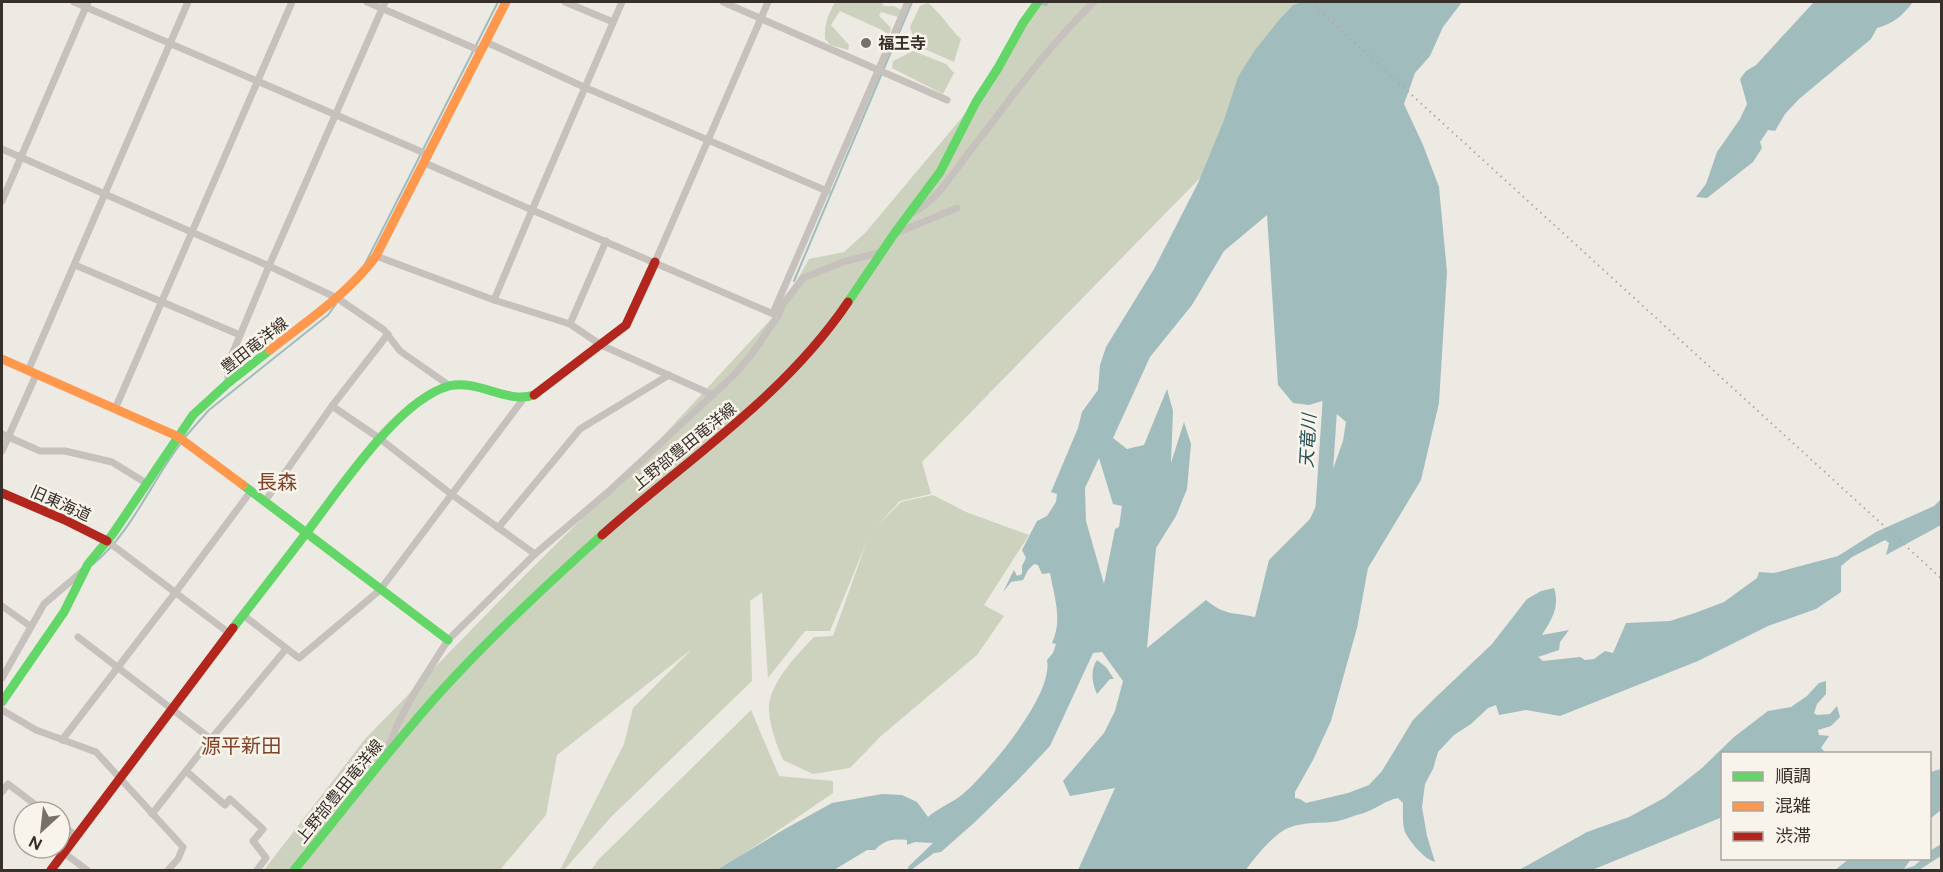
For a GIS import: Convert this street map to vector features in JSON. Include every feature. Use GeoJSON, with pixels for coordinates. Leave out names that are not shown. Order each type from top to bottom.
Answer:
{"type":"FeatureCollection","features":[{"type":"Feature","properties":{"kind":"main road","name":"豊田竜洋線"},"geometry":{"type":"LineString","coordinates":[[2,702],[64,612],[85,569],[107,541],[193,415],[228,384],[337,298],[365,271],[376,256],[506,2]]}},
{"type":"Feature","properties":{"kind":"main road","name":"上野部豊田竜洋線"},"geometry":{"type":"LineString","coordinates":[[294,870],[435,698],[482,648],[554,578],[633,507],[759,404],[789,375],[840,316],[894,234],[940,172],[976,102],[1038,2]]}},
{"type":"Feature","properties":{"kind":"main road"},"geometry":{"type":"LineString","coordinates":[[72,843],[379,438],[426,396],[450,386],[465,386],[524,398],[536,394],[626,325],[655,262]]}},
{"type":"Feature","properties":{"kind":"main road"},"geometry":{"type":"LineString","coordinates":[[2,359],[177,436],[448,640]]}},
{"type":"Feature","properties":{"kind":"main road","name":"旧東海道"},"geometry":{"type":"LineString","coordinates":[[2,493],[107,541]]}},
{"type":"Feature","properties":{"kind":"street"},"geometry":{"type":"LineString","coordinates":[[74,2],[87,4],[335,115],[532,210],[776,314]]}},
{"type":"Feature","properties":{"kind":"street"},"geometry":{"type":"LineString","coordinates":[[2,451],[5,436],[75,265],[188,2]]}},
{"type":"Feature","properties":{"kind":"street"},"geometry":{"type":"LineString","coordinates":[[115,409],[292,2]]}},
{"type":"Feature","properties":{"kind":"street"},"geometry":{"type":"LineString","coordinates":[[367,2],[384,5],[481,51]]}},
{"type":"Feature","properties":{"kind":"street"},"geometry":{"type":"LineString","coordinates":[[565,2],[613,22]]}},
{"type":"Feature","properties":{"kind":"street"},"geometry":{"type":"LineString","coordinates":[[494,300],[622,2]]}},
{"type":"Feature","properties":{"kind":"street"},"geometry":{"type":"LineString","coordinates":[[723,2],[947,99]]}},
{"type":"Feature","properties":{"kind":"street"},"geometry":{"type":"LineString","coordinates":[[655,262],[768,2]]}},
{"type":"Feature","properties":{"kind":"street"},"geometry":{"type":"LineString","coordinates":[[776,314],[908,2]]}},
{"type":"Feature","properties":{"kind":"street"},"geometry":{"type":"LineString","coordinates":[[909,216],[926,206],[939,193],[1065,29],[1094,2]]}},
{"type":"Feature","properties":{"kind":"street"},"geometry":{"type":"LineString","coordinates":[[2,201],[87,4]]}},
{"type":"Feature","properties":{"kind":"street"},"geometry":{"type":"LineString","coordinates":[[228,384],[228,364],[384,5]]}},
{"type":"Feature","properties":{"kind":"street"},"geometry":{"type":"LineString","coordinates":[[486,42],[707,141],[827,191]]}},
{"type":"Feature","properties":{"kind":"street"},"geometry":{"type":"LineString","coordinates":[[2,149],[337,298],[388,334],[400,351],[450,386]]}},
{"type":"Feature","properties":{"kind":"street"},"geometry":{"type":"LineString","coordinates":[[894,234],[957,208]]}},
{"type":"Feature","properties":{"kind":"street"},"geometry":{"type":"LineString","coordinates":[[570,324],[606,241]]}},
{"type":"Feature","properties":{"kind":"street"},"geometry":{"type":"LineString","coordinates":[[382,761],[412,695],[448,640],[535,554],[608,492],[733,376],[752,354],[776,314],[803,278],[846,261],[882,252]]}},
{"type":"Feature","properties":{"kind":"street"},"geometry":{"type":"LineString","coordinates":[[376,256],[494,300],[570,324],[601,345],[713,395]]}},
{"type":"Feature","properties":{"kind":"street"},"geometry":{"type":"LineString","coordinates":[[75,265],[240,335]]}},
{"type":"Feature","properties":{"kind":"street"},"geometry":{"type":"LineString","coordinates":[[265,501],[332,406],[388,334]]}},
{"type":"Feature","properties":{"kind":"street"},"geometry":{"type":"LineString","coordinates":[[498,528],[580,429],[669,375]]}},
{"type":"Feature","properties":{"kind":"street"},"geometry":{"type":"LineString","coordinates":[[243,615],[298,658],[380,590],[524,398]]}},
{"type":"Feature","properties":{"kind":"street"},"geometry":{"type":"LineString","coordinates":[[332,406],[379,438],[451,494],[535,554]]}},
{"type":"Feature","properties":{"kind":"street"},"geometry":{"type":"LineString","coordinates":[[5,436],[40,451],[65,451],[112,462],[146,483]]}},
{"type":"Feature","properties":{"kind":"street"},"geometry":{"type":"LineString","coordinates":[[62,740],[176,593],[250,491]]}},
{"type":"Feature","properties":{"kind":"street"},"geometry":{"type":"LineString","coordinates":[[107,541],[230,633]]}},
{"type":"Feature","properties":{"kind":"street"},"geometry":{"type":"LineString","coordinates":[[13,686],[2,678],[30,626],[44,604],[85,569]]}},
{"type":"Feature","properties":{"kind":"street"},"geometry":{"type":"LineString","coordinates":[[2,606],[30,626]]}},
{"type":"Feature","properties":{"kind":"street"},"geometry":{"type":"LineString","coordinates":[[78,637],[211,739]]}},
{"type":"Feature","properties":{"kind":"street"},"geometry":{"type":"LineString","coordinates":[[152,814],[286,649]]}},
{"type":"Feature","properties":{"kind":"street"},"geometry":{"type":"LineString","coordinates":[[2,710],[36,730],[96,752],[183,847],[178,859],[168,870]]}},
{"type":"Feature","properties":{"kind":"street"},"geometry":{"type":"LineString","coordinates":[[186,771],[225,805],[230,799],[263,829],[253,841],[266,858],[257,870]]}},
{"type":"Feature","properties":{"kind":"street"},"geometry":{"type":"LineString","coordinates":[[2,792],[8,784],[29,800]]}},
{"type":"Feature","properties":{"kind":"street"},"geometry":{"type":"LineString","coordinates":[[72,832],[77,836]]}},
{"type":"Feature","properties":{"kind":"street"},"geometry":{"type":"LineString","coordinates":[[72,859],[87,870]]}},
{"type":"Feature","properties":{"kind":"green space"},"geometry":{"type":"Polygon","coordinates":[[[835,2],[881,2],[884,6],[894,6],[901,10],[898,17],[881,12],[879,16],[891,28],[889,35],[840,11],[831,25],[849,45],[848,50],[831,45],[825,39],[827,20],[835,2]]]}},
{"type":"Feature","properties":{"kind":"green space"},"geometry":{"type":"Polygon","coordinates":[[[1039,2],[1298,2],[1286,13],[1201,177],[922,462],[931,494],[900,501],[877,526],[901,502],[933,495],[966,512],[1029,535],[984,605],[1004,616],[977,655],[881,736],[850,768],[813,774],[783,760],[774,736],[769,711],[773,691],[784,671],[814,637],[833,636],[867,541],[830,631],[805,631],[768,678],[762,592],[750,601],[752,681],[612,816],[564,870],[560,870],[624,744],[633,708],[692,649],[557,755],[546,815],[500,870],[264,870],[365,739],[638,463],[782,307],[809,259],[844,252],[866,232],[980,96],[1039,2]]]}},
{"type":"Feature","properties":{"kind":"green space"},"geometry":{"type":"Polygon","coordinates":[[[928,3],[961,39],[954,62],[916,45],[910,27],[920,6],[928,3]]]}},
{"type":"Feature","properties":{"kind":"green space"},"geometry":{"type":"Polygon","coordinates":[[[913,51],[946,64],[954,73],[943,94],[892,68],[893,61],[913,51]]]}},
{"type":"Feature","properties":{"kind":"green space"},"geometry":{"type":"Polygon","coordinates":[[[751,710],[779,776],[833,781],[833,793],[720,870],[591,870],[599,859],[751,710]]]}},
{"type":"Feature","properties":{"kind":"water"},"geometry":{"type":"Polygon","coordinates":[[[1301,2],[1462,2],[1443,27],[1430,56],[1415,73],[1404,104],[1439,187],[1447,272],[1439,403],[1421,480],[1368,568],[1357,628],[1331,721],[1295,792],[1295,798],[1306,803],[1348,793],[1369,785],[1382,771],[1413,720],[1492,644],[1527,599],[1541,591],[1554,588],[1556,595],[1552,618],[1542,635],[1569,630],[1560,642],[1559,650],[1538,657],[1543,661],[1580,657],[1585,660],[1594,659],[1605,651],[1613,653],[1626,623],[1670,621],[1724,602],[1757,578],[1759,572],[1774,573],[1838,556],[1876,532],[1934,506],[1941,499],[1941,525],[1886,555],[1889,543],[1885,540],[1852,557],[1841,566],[1841,592],[1816,609],[1768,626],[1698,661],[1560,716],[1526,710],[1499,715],[1496,705],[1488,708],[1471,724],[1454,735],[1438,752],[1425,784],[1422,807],[1427,836],[1435,862],[1422,854],[1407,836],[1403,825],[1403,803],[1398,798],[1341,820],[1301,824],[1288,828],[1259,853],[1246,870],[1078,870],[1115,788],[1070,796],[1063,781],[1104,733],[1115,711],[1123,681],[1102,652],[1093,653],[1050,746],[975,822],[941,852],[934,853],[911,870],[907,870],[909,866],[933,843],[915,842],[907,845],[907,840],[890,840],[875,850],[867,850],[834,870],[717,870],[832,803],[882,794],[902,795],[917,802],[928,817],[963,794],[988,769],[1017,732],[1040,693],[1046,675],[1047,660],[1056,644],[1052,643],[1057,626],[1057,608],[1050,573],[1042,574],[1038,565],[1034,564],[1023,580],[1011,582],[1003,592],[1014,570],[1017,576],[1022,574],[1022,566],[1026,558],[1022,550],[1037,521],[1047,516],[1056,502],[1057,494],[1051,492],[1078,428],[1082,412],[1098,390],[1100,365],[1106,347],[1154,269],[1198,183],[1224,120],[1238,77],[1255,50],[1293,5],[1301,2]],[[1267,215],[1224,251],[1192,305],[1150,357],[1113,438],[1127,449],[1144,445],[1167,389],[1173,411],[1171,463],[1184,422],[1191,444],[1187,489],[1176,516],[1156,548],[1147,648],[1206,600],[1224,611],[1255,617],[1269,560],[1310,519],[1343,441],[1346,422],[1322,401],[1309,405],[1293,403],[1278,385],[1267,215]],[[1099,458],[1085,488],[1086,521],[1104,584],[1122,506],[1113,504],[1099,458]]]}},
{"type":"Feature","properties":{"kind":"water"},"geometry":{"type":"Polygon","coordinates":[[[1814,2],[1913,2],[1897,18],[1877,28],[1871,39],[1799,99],[1785,114],[1775,131],[1768,130],[1760,142],[1762,148],[1753,162],[1707,198],[1696,197],[1706,184],[1717,152],[1740,119],[1747,104],[1740,79],[1746,71],[1756,65],[1814,2]]]}},
{"type":"Feature","properties":{"kind":"water"},"geometry":{"type":"Polygon","coordinates":[[[1097,660],[1106,667],[1114,679],[1110,679],[1097,694],[1092,677],[1097,660]]]}},
{"type":"Feature","properties":{"kind":"water"},"geometry":{"type":"Polygon","coordinates":[[[1826,681],[1826,694],[1817,704],[1814,713],[1817,715],[1830,714],[1837,706],[1840,717],[1831,726],[1818,730],[1819,735],[1829,736],[1821,748],[1825,752],[1721,752],[1720,818],[1592,870],[1519,870],[1587,832],[1629,817],[1664,798],[1702,768],[1734,737],[1768,711],[1791,707],[1807,696],[1819,683],[1826,681]]]}},
{"type":"Feature","properties":{"kind":"water"},"geometry":{"type":"Polygon","coordinates":[[[1941,769],[1941,810],[1931,818],[1931,772],[1941,769]]]}},
{"type":"Feature","properties":{"kind":"water"},"geometry":{"type":"Polygon","coordinates":[[[1941,844],[1941,856],[1919,870],[1835,870],[1848,860],[1910,860],[1904,869],[1914,866],[1921,860],[1931,860],[1931,850],[1941,844]]]}},
{"type":"Feature","properties":{"kind":"waterway"},"geometry":{"type":"LineString","coordinates":[[364,266],[498,2]]}},
{"type":"Feature","properties":{"kind":"waterway"},"geometry":{"type":"LineString","coordinates":[[794,281],[912,2]]}},
{"type":"Feature","properties":{"kind":"waterway"},"geometry":{"type":"LineString","coordinates":[[1040,3],[1046,5],[1048,2]]}},
{"type":"Feature","properties":{"kind":"waterway"},"geometry":{"type":"LineString","coordinates":[[185,437],[209,410],[328,315],[336,304]]}},
{"type":"Feature","properties":{"kind":"waterway","name":"天竜川"},"geometry":{"type":"LineString","coordinates":[[1323,508],[1331,388]]}},
{"type":"Feature","properties":{"kind":"waterway"},"geometry":{"type":"LineString","coordinates":[[92,565],[119,538],[182,442]]}},
{"type":"Feature","properties":{"kind":"railway"},"geometry":{"type":"LineString","coordinates":[[1310,2],[1942,579]]}},
{"type":"Feature","properties":{"kind":"traffic: fast"},"geometry":{"type":"LineString","coordinates":[[848,302],[940,172],[976,102],[1038,2]]}},
{"type":"Feature","properties":{"kind":"traffic: fast"},"geometry":{"type":"LineString","coordinates":[[2,702],[64,612],[88,564],[112,535],[193,415],[228,383],[270,350]]}},
{"type":"Feature","properties":{"kind":"traffic: fast"},"geometry":{"type":"LineString","coordinates":[[233,628],[359,463],[412,407],[431,394],[449,386],[471,386],[513,396],[534,395]]}},
{"type":"Feature","properties":{"kind":"traffic: fast"},"geometry":{"type":"LineString","coordinates":[[243,485],[448,640]]}},
{"type":"Feature","properties":{"kind":"traffic: fast"},"geometry":{"type":"LineString","coordinates":[[294,870],[399,740],[455,676],[516,614],[602,535]]}},
{"type":"Feature","properties":{"kind":"traffic: slow"},"geometry":{"type":"LineString","coordinates":[[270,350],[340,295],[376,256],[506,2]]}},
{"type":"Feature","properties":{"kind":"traffic: slow"},"geometry":{"type":"LineString","coordinates":[[2,359],[177,436],[243,485]]}},
{"type":"Feature","properties":{"kind":"traffic: jam"},"geometry":{"type":"LineString","coordinates":[[534,395],[626,325],[655,262]]}},
{"type":"Feature","properties":{"kind":"traffic: jam"},"geometry":{"type":"LineString","coordinates":[[602,535],[764,398],[794,368],[848,302]]}},
{"type":"Feature","properties":{"kind":"traffic: jam"},"geometry":{"type":"LineString","coordinates":[[2,493],[107,541]]}},
{"type":"Feature","properties":{"kind":"traffic: jam"},"geometry":{"type":"LineString","coordinates":[[51,870],[233,628]]}},
{"type":"Feature","properties":{"kind":"place","name":"福王寺"},"geometry":{"type":"Point","coordinates":[866,43]}},
{"type":"Feature","properties":{"kind":"district","name":"長森"},"geometry":{"type":"Point","coordinates":[277,482]}},
{"type":"Feature","properties":{"kind":"district","name":"源平新田"},"geometry":{"type":"Point","coordinates":[241,746]}}]}
